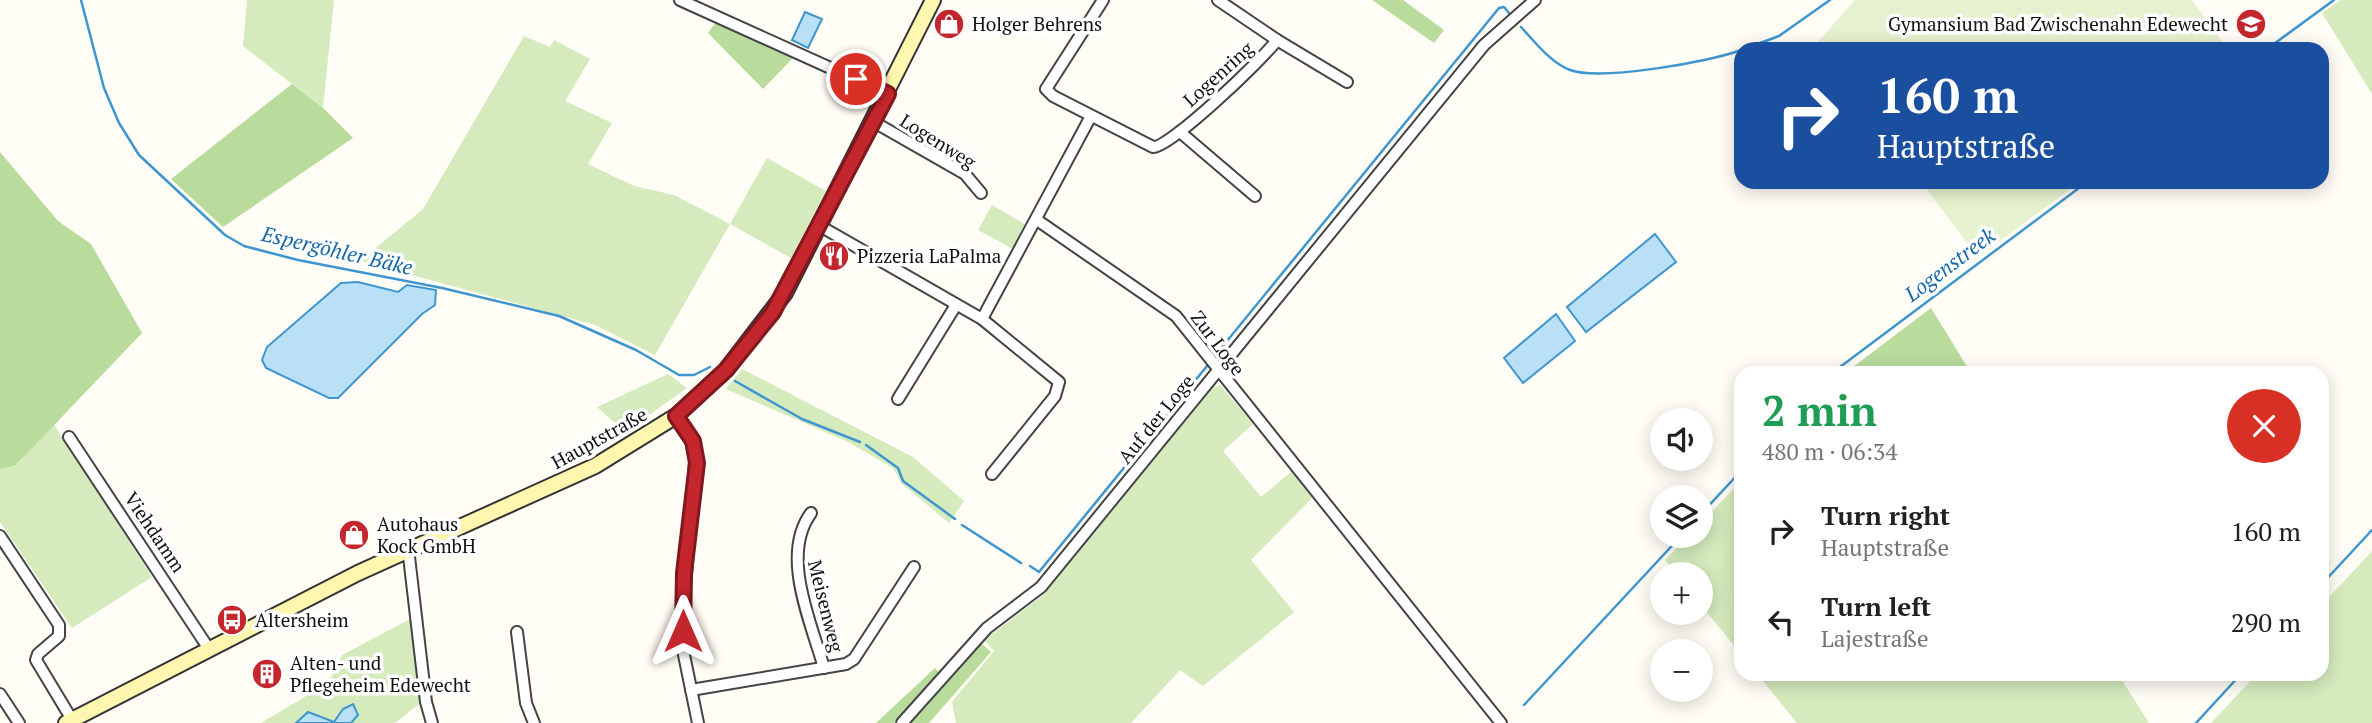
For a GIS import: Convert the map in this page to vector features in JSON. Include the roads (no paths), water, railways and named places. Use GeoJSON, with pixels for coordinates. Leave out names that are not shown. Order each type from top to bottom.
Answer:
{"type":"FeatureCollection","features":[{"type":"Feature","properties":{"kind":"main road","name":"Hauptstraße"},"geometry":{"type":"LineString","coordinates":[[209,649],[408,548],[595,466],[676,416],[726,370],[760,330],[785,293],[874,122],[933,0]]}},
{"type":"Feature","properties":{"kind":"main road"},"geometry":{"type":"LineString","coordinates":[[71,722],[209,649]]}},
{"type":"Feature","properties":{"kind":"street"},"geometry":{"type":"LineString","coordinates":[[680,0],[888,94]]}},
{"type":"Feature","properties":{"kind":"street","name":"Logenring"},"geometry":{"type":"LineString","coordinates":[[1103,0],[1046,89],[1091,116],[1153,147],[1160,147],[1180,132],[1278,40]]}},
{"type":"Feature","properties":{"kind":"street","name":"Logenring"},"geometry":{"type":"LineString","coordinates":[[1218,0],[1347,82]]}},
{"type":"Feature","properties":{"kind":"street","name":"Auf der Loge"},"geometry":{"type":"LineString","coordinates":[[902,723],[987,628],[1041,587],[1484,44],[1535,0]]}},
{"type":"Feature","properties":{"kind":"street"},"geometry":{"type":"LineString","coordinates":[[982,319],[1038,220],[1068,154],[1091,116]]}},
{"type":"Feature","properties":{"kind":"street","name":"Logenweg"},"geometry":{"type":"LineString","coordinates":[[874,122],[965,174],[981,193]]}},
{"type":"Feature","properties":{"kind":"street","name":"Logenring"},"geometry":{"type":"LineString","coordinates":[[1180,132],[1255,196]]}},
{"type":"Feature","properties":{"kind":"street","name":"Zur Loge"},"geometry":{"type":"LineString","coordinates":[[1038,220],[1176,316],[1218,372],[1501,723]]}},
{"type":"Feature","properties":{"kind":"street"},"geometry":{"type":"LineString","coordinates":[[820,226],[982,319],[1059,382],[1055,396],[992,474]]}},
{"type":"Feature","properties":{"kind":"street"},"geometry":{"type":"LineString","coordinates":[[898,399],[956,305]]}},
{"type":"Feature","properties":{"kind":"street"},"geometry":{"type":"LineString","coordinates":[[676,416],[696,450],[683,612],[683,650],[698,723]]}},
{"type":"Feature","properties":{"kind":"street","name":"Viehdamm"},"geometry":{"type":"LineString","coordinates":[[69,437],[209,649]]}},
{"type":"Feature","properties":{"kind":"street","name":"Meisenweg"},"geometry":{"type":"LineString","coordinates":[[811,513],[802,526],[796,561],[824,668]]}},
{"type":"Feature","properties":{"kind":"street"},"geometry":{"type":"LineString","coordinates":[[0,536],[60,625],[59,636],[38,654],[36,660],[71,722]]}},
{"type":"Feature","properties":{"kind":"street"},"geometry":{"type":"LineString","coordinates":[[408,548],[425,702],[432,723]]}},
{"type":"Feature","properties":{"kind":"street"},"geometry":{"type":"LineString","coordinates":[[691,690],[824,668],[854,659],[914,567]]}},
{"type":"Feature","properties":{"kind":"street"},"geometry":{"type":"LineString","coordinates":[[517,632],[526,703],[534,723]]}},
{"type":"Feature","properties":{"kind":"street"},"geometry":{"type":"LineString","coordinates":[[0,694],[19,723]]}},
{"type":"Feature","properties":{"kind":"water"},"geometry":{"type":"Polygon","coordinates":[[[805,12],[822,19],[808,48],[792,40],[805,12]]]}},
{"type":"Feature","properties":{"kind":"water"},"geometry":{"type":"Polygon","coordinates":[[[1655,234],[1676,262],[1586,332],[1567,307],[1655,234]]]}},
{"type":"Feature","properties":{"kind":"water"},"geometry":{"type":"Polygon","coordinates":[[[358,282],[398,292],[407,285],[436,290],[435,305],[422,314],[338,398],[329,398],[266,368],[262,360],[267,347],[341,283],[358,282]]]}},
{"type":"Feature","properties":{"kind":"water"},"geometry":{"type":"Polygon","coordinates":[[[1556,314],[1575,341],[1523,383],[1504,358],[1556,314]]]}},
{"type":"Feature","properties":{"kind":"water"},"geometry":{"type":"Polygon","coordinates":[[[353,704],[358,715],[351,723],[296,723],[308,712],[334,722],[343,709],[353,704]]]}},
{"type":"Feature","properties":{"kind":"waterway","name":"Espergöhler Bäke"},"geometry":{"type":"LineString","coordinates":[[81,0],[104,88],[119,123],[139,155],[225,235],[244,246],[298,260],[442,288],[559,316],[636,350],[679,375],[694,375],[710,367]]}},
{"type":"Feature","properties":{"kind":"waterway"},"geometry":{"type":"LineString","coordinates":[[1763,42],[1779,36],[1830,0]]}},
{"type":"Feature","properties":{"kind":"waterway","name":"Logenstreek"},"geometry":{"type":"LineString","coordinates":[[2277,42],[2334,0]]}},
{"type":"Feature","properties":{"kind":"waterway"},"geometry":{"type":"LineString","coordinates":[[1218,352],[1499,8],[1504,7],[1509,13]]}},
{"type":"Feature","properties":{"kind":"waterway"},"geometry":{"type":"LineString","coordinates":[[1521,27],[1556,62],[1570,70],[1585,73],[1655,69],[1734,52]]}},
{"type":"Feature","properties":{"kind":"waterway","name":"Logenstreek"},"geometry":{"type":"LineString","coordinates":[[1841,366],[2078,189]]}},
{"type":"Feature","properties":{"kind":"waterway"},"geometry":{"type":"LineString","coordinates":[[1030,566],[1039,572],[1207,366]]}},
{"type":"Feature","properties":{"kind":"waterway","name":"Espergöhler Bäke"},"geometry":{"type":"LineString","coordinates":[[735,381],[802,419],[860,442]]}},
{"type":"Feature","properties":{"kind":"waterway","name":"Espergöhler Bäke"},"geometry":{"type":"LineString","coordinates":[[866,445],[898,468],[903,481],[955,519]]}},
{"type":"Feature","properties":{"kind":"waterway","name":"Logenstreek"},"geometry":{"type":"LineString","coordinates":[[1713,501],[1734,479]]}},
{"type":"Feature","properties":{"kind":"waterway","name":"Espergöhler Bäke"},"geometry":{"type":"LineString","coordinates":[[962,525],[1021,563]]}},
{"type":"Feature","properties":{"kind":"waterway"},"geometry":{"type":"LineString","coordinates":[[2329,576],[2372,530]]}},
{"type":"Feature","properties":{"kind":"waterway","name":"Logenstreek"},"geometry":{"type":"LineString","coordinates":[[1524,705],[1670,548]]}},
{"type":"Feature","properties":{"kind":"waterway"},"geometry":{"type":"LineString","coordinates":[[2196,723],[2235,681]]}},
{"type":"Feature","properties":{"kind":"place","name":"Holger Behrens"},"geometry":{"type":"Point","coordinates":[949,24]}},
{"type":"Feature","properties":{"kind":"place","name":"Gymansium Bad Zwischenahn Edewecht"},"geometry":{"type":"Point","coordinates":[2251,24]}},
{"type":"Feature","properties":{"kind":"place","name":"Pizzeria LaPalma"},"geometry":{"type":"Point","coordinates":[834,256]}},
{"type":"Feature","properties":{"kind":"place","name":"Autohaus Kock GmbH"},"geometry":{"type":"Point","coordinates":[354,535]}},
{"type":"Feature","properties":{"kind":"place","name":"Altersheim"},"geometry":{"type":"Point","coordinates":[232,620]}},
{"type":"Feature","properties":{"kind":"place","name":"Alten- und Pflegeheim Edewecht"},"geometry":{"type":"Point","coordinates":[267,674]}}]}
